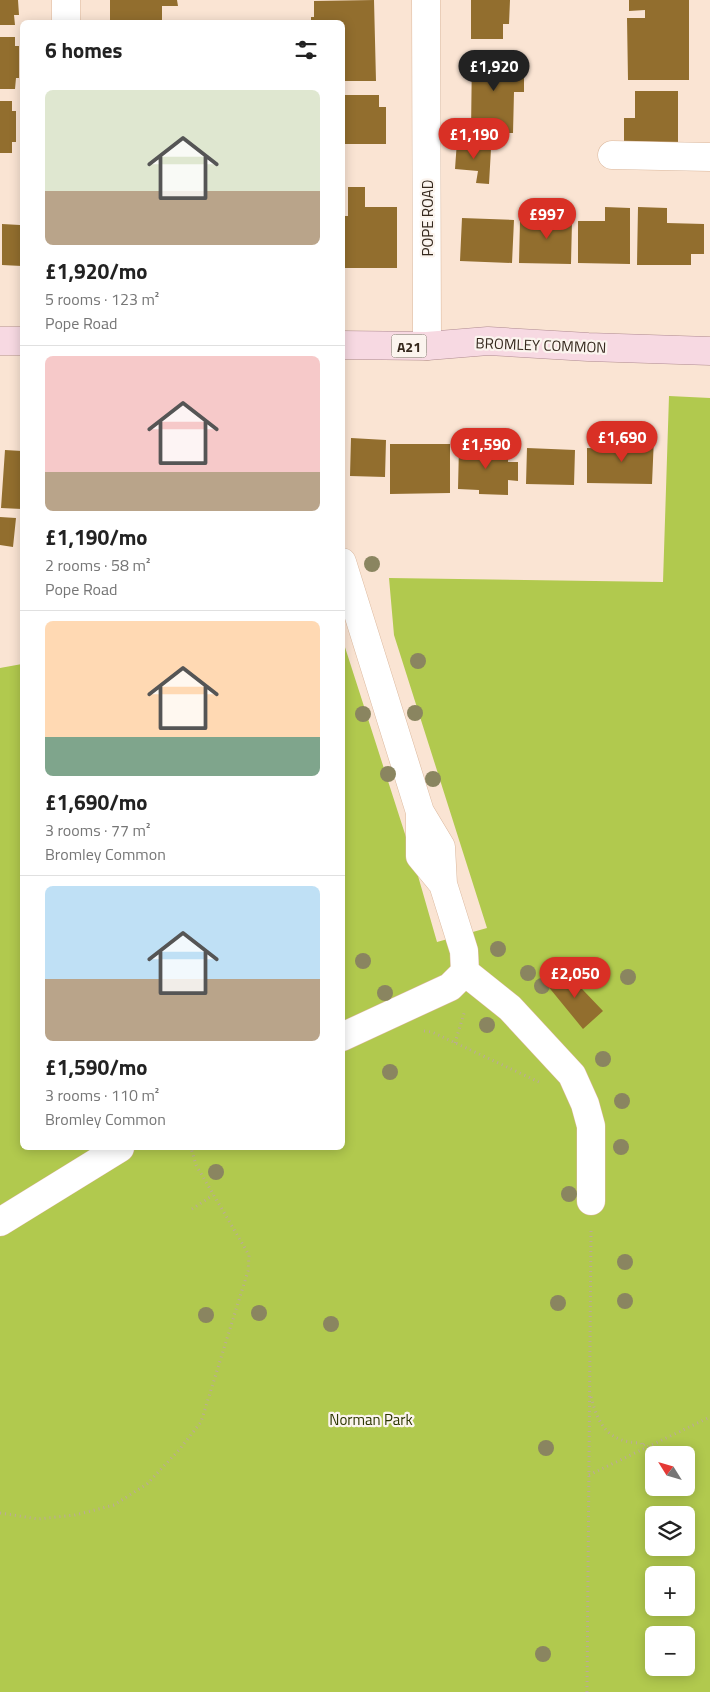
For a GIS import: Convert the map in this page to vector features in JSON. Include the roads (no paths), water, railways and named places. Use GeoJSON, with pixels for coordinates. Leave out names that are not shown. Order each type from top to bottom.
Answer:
{"type":"FeatureCollection","features":[{"type":"Feature","properties":{"kind":"main road"},"geometry":{"type":"LineString","coordinates":[[0,342],[20,341]]}},
{"type":"Feature","properties":{"kind":"main road","name":"BROMLEY COMMON"},"geometry":{"type":"LineString","coordinates":[[345,345],[427,346],[488,341],[588,348],[710,351]]}},
{"type":"Feature","properties":{"kind":"street"},"geometry":{"type":"LineString","coordinates":[[66,0],[66,20]]}},
{"type":"Feature","properties":{"kind":"street","name":"POPE ROAD"},"geometry":{"type":"LineString","coordinates":[[426,0],[427,346]]}},
{"type":"Feature","properties":{"kind":"street"},"geometry":{"type":"LineString","coordinates":[[612,155],[710,157]]}},
{"type":"Feature","properties":{"kind":"street"},"geometry":{"type":"LineString","coordinates":[[345,571],[420,812],[420,856],[443,884],[464,951],[465,972],[450,987],[345,1036]]}},
{"type":"Feature","properties":{"kind":"street"},"geometry":{"type":"LineString","coordinates":[[465,972],[510,1008],[572,1075],[591,1126],[591,1201]]}},
{"type":"Feature","properties":{"kind":"street"},"geometry":{"type":"LineString","coordinates":[[0,1222],[117,1150]]}},
{"type":"Feature","properties":{"kind":"park label","name":"Norman Park"},"geometry":{"type":"Point","coordinates":[371,1419]}}]}
